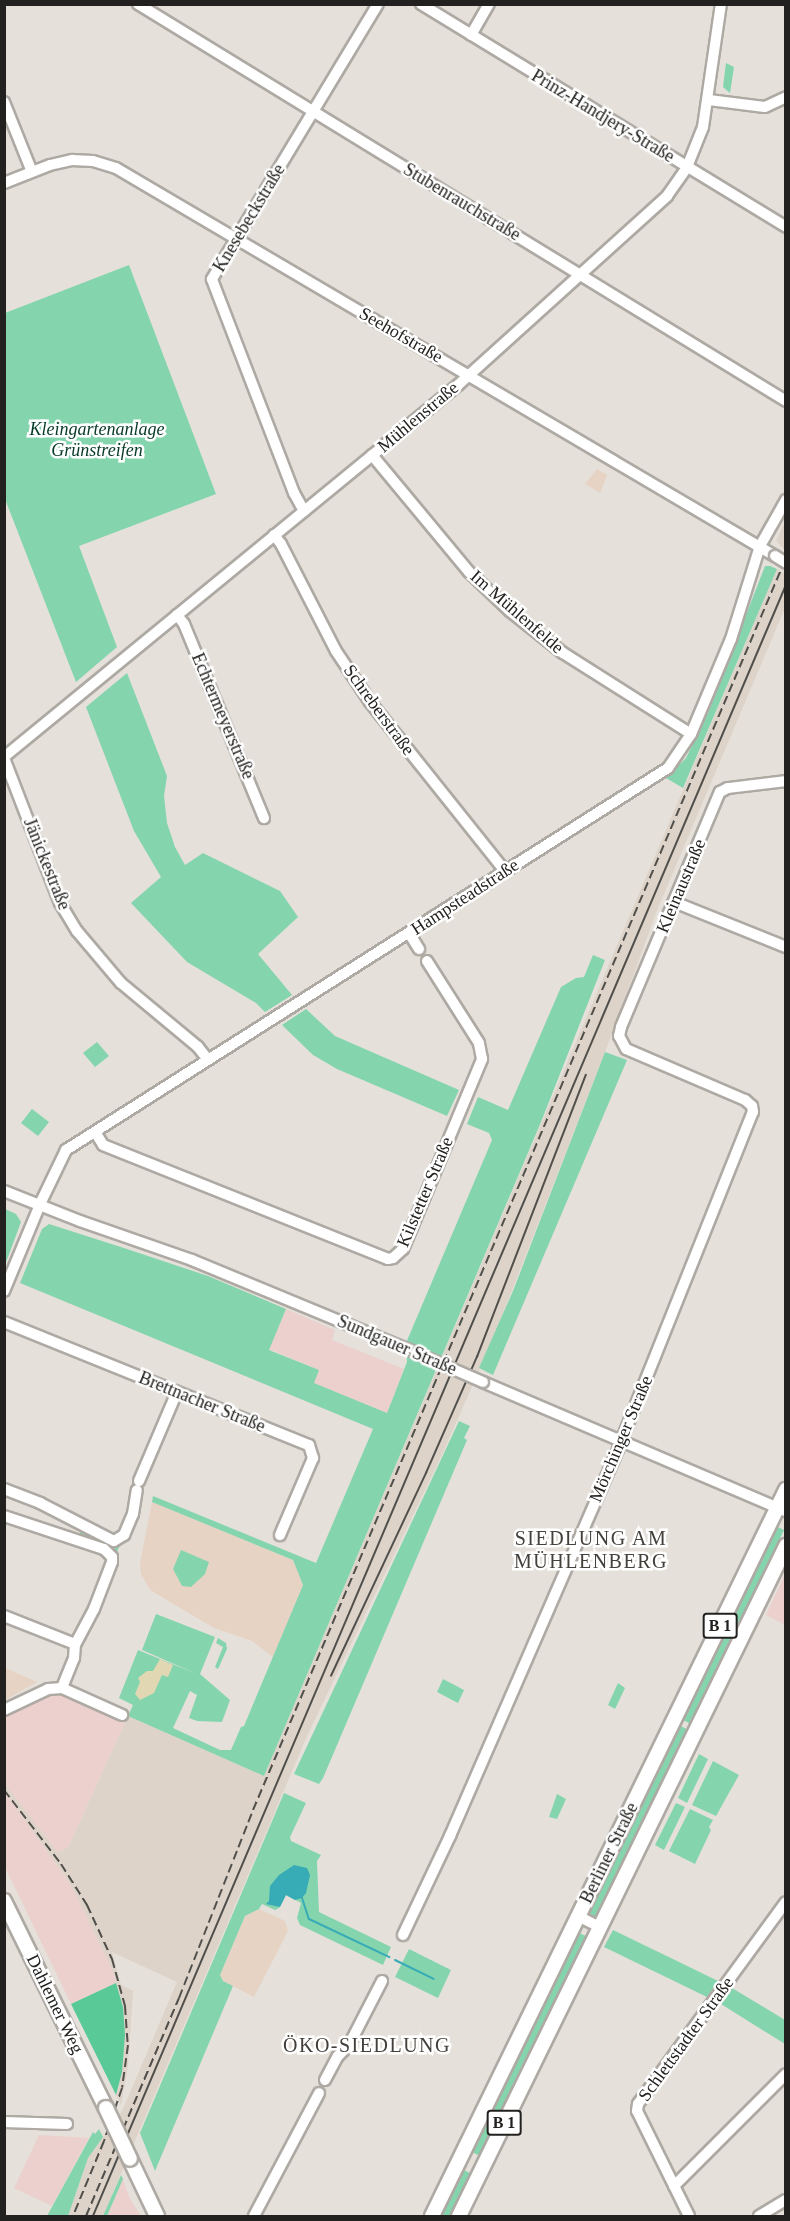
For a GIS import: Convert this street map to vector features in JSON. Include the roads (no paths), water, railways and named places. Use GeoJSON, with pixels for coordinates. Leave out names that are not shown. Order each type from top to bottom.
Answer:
{"type":"FeatureCollection","features":[{"type":"Feature","properties":{"kind":"main road","name":"Berliner Straße"},"geometry":{"type":"LineString","coordinates":[[432,2217],[578,1916],[782,1509],[786,1490]]}},
{"type":"Feature","properties":{"kind":"main road","name":"Berliner Straße"},"geometry":{"type":"LineString","coordinates":[[459,2217],[786,1546]]}},
{"type":"Feature","properties":{"kind":"main road","name":"Dahlemer Weg"},"geometry":{"type":"LineString","coordinates":[[4,1900],[157,2217]]}},
{"type":"Feature","properties":{"kind":"street","name":"Stubenrauchstraße"},"geometry":{"type":"LineString","coordinates":[[138,4],[786,401]]}},
{"type":"Feature","properties":{"kind":"street","name":"Knesebeckstraße"},"geometry":{"type":"LineString","coordinates":[[304,511],[294,493],[212,282],[378,4]]}},
{"type":"Feature","properties":{"kind":"street","name":"Prinz-Handjery-Straße"},"geometry":{"type":"LineString","coordinates":[[421,4],[786,227]]}},
{"type":"Feature","properties":{"kind":"street"},"geometry":{"type":"LineString","coordinates":[[471,35],[489,4]]}},
{"type":"Feature","properties":{"kind":"street","name":"Mühlenstraße"},"geometry":{"type":"LineString","coordinates":[[4,757],[469,375],[654,209],[679,181],[700,139],[709,100],[721,4]]}},
{"type":"Feature","properties":{"kind":"street"},"geometry":{"type":"LineString","coordinates":[[709,100],[765,107],[786,97]]}},
{"type":"Feature","properties":{"kind":"street"},"geometry":{"type":"LineString","coordinates":[[4,102],[32,172]]}},
{"type":"Feature","properties":{"kind":"street","name":"Seehofstraße"},"geometry":{"type":"LineString","coordinates":[[4,183],[72,160],[108,165],[237,238],[786,563]]}},
{"type":"Feature","properties":{"kind":"street","name":"Im Mühlenfelde"},"geometry":{"type":"LineString","coordinates":[[372,455],[469,572],[510,611],[563,653],[691,734]]}},
{"type":"Feature","properties":{"kind":"street","name":"Hampsteadstraße"},"geometry":{"type":"LineString","coordinates":[[4,1292],[39,1206],[66,1150],[658,776],[678,757],[691,734],[731,639],[760,546],[786,500]]}},
{"type":"Feature","properties":{"kind":"street","name":"Schreberstraße"},"geometry":{"type":"LineString","coordinates":[[274,536],[281,544],[336,651],[370,702],[505,871]]}},
{"type":"Feature","properties":{"kind":"street","name":"Echtermeyerstraße"},"geometry":{"type":"LineString","coordinates":[[177,615],[184,624],[264,818]]}},
{"type":"Feature","properties":{"kind":"street","name":"Jänickestraße"},"geometry":{"type":"LineString","coordinates":[[4,757],[53,885],[69,918],[98,958],[121,982],[198,1047],[208,1060]]}},
{"type":"Feature","properties":{"kind":"street","name":"Kleinaustraße"},"geometry":{"type":"LineString","coordinates":[[621,1043],[621,1027],[720,792],[728,788],[786,781]]}},
{"type":"Feature","properties":{"kind":"street"},"geometry":{"type":"LineString","coordinates":[[674,902],[786,947]]}},
{"type":"Feature","properties":{"kind":"street"},"geometry":{"type":"LineString","coordinates":[[409,933],[419,949]]}},
{"type":"Feature","properties":{"kind":"street","name":"Kilstetter Straße"},"geometry":{"type":"LineString","coordinates":[[95,1132],[103,1145],[388,1259],[393,1258],[403,1249],[482,1059],[479,1043],[427,961]]}},
{"type":"Feature","properties":{"kind":"street","name":"Mörchinger Straße"},"geometry":{"type":"LineString","coordinates":[[403,1935],[450,1836],[622,1441],[753,1109],[745,1100],[626,1049],[621,1043]]}},
{"type":"Feature","properties":{"kind":"street","name":"Sundgauer Straße"},"geometry":{"type":"LineString","coordinates":[[4,1191],[39,1206],[192,1260],[782,1509]]}},
{"type":"Feature","properties":{"kind":"street","name":"Brettnacher Straße"},"geometry":{"type":"LineString","coordinates":[[4,1323],[309,1445],[313,1458],[280,1535]]}},
{"type":"Feature","properties":{"kind":"street"},"geometry":{"type":"LineString","coordinates":[[4,1489],[40,1503],[114,1540],[124,1535],[133,1514],[138,1486],[177,1392]]}},
{"type":"Feature","properties":{"kind":"street"},"geometry":{"type":"LineString","coordinates":[[4,1516],[104,1549],[112,1557],[94,1609],[75,1644],[74,1658],[62,1688]]}},
{"type":"Feature","properties":{"kind":"street"},"geometry":{"type":"LineString","coordinates":[[4,1616],[75,1644]]}},
{"type":"Feature","properties":{"kind":"street"},"geometry":{"type":"LineString","coordinates":[[4,1710],[48,1689],[62,1688],[122,1715]]}},
{"type":"Feature","properties":{"kind":"street","name":"Schlettstadter Straße"},"geometry":{"type":"LineString","coordinates":[[689,2217],[637,2111],[638,2104],[786,1902]]}},
{"type":"Feature","properties":{"kind":"street"},"geometry":{"type":"LineString","coordinates":[[578,1916],[600,1927]]}},
{"type":"Feature","properties":{"kind":"street"},"geometry":{"type":"LineString","coordinates":[[325,2080],[338,2056],[349,2045],[382,1981]]}},
{"type":"Feature","properties":{"kind":"street"},"geometry":{"type":"LineString","coordinates":[[674,2186],[786,2074]]}},
{"type":"Feature","properties":{"kind":"street"},"geometry":{"type":"LineString","coordinates":[[254,2217],[318,2093]]}},
{"type":"Feature","properties":{"kind":"street"},"geometry":{"type":"LineString","coordinates":[[4,2121],[67,2124]]}},
{"type":"Feature","properties":{"kind":"street"},"geometry":{"type":"LineString","coordinates":[[759,2217],[786,2200]]}},
{"type":"Feature","properties":{"kind":"water"},"geometry":{"type":"Polygon","coordinates":[[[294,1865],[307,1868],[310,1875],[306,1893],[302,1898],[295,1900],[286,1895],[280,1907],[266,1904],[269,1901],[270,1886],[279,1875],[294,1865]]]}},
{"type":"Feature","properties":{"kind":"waterway"},"geometry":{"type":"LineString","coordinates":[[302,1898],[309,1919],[389,1957]]}},
{"type":"Feature","properties":{"kind":"waterway"},"geometry":{"type":"LineString","coordinates":[[395,1960],[434,1979]]}},
{"type":"Feature","properties":{"kind":"tram line"},"geometry":{"type":"LineString","coordinates":[[93,2216],[786,585]]}},
{"type":"Feature","properties":{"kind":"tram line"},"geometry":{"type":"LineString","coordinates":[[331,1676],[426,1473],[477,1357],[586,1075]]}},
{"type":"Feature","properties":{"kind":"railway"},"geometry":{"type":"LineString","coordinates":[[86,2216],[179,1998],[253,1810],[786,558]]}},
{"type":"Feature","properties":{"kind":"railway"},"geometry":{"type":"LineString","coordinates":[[4,1790],[61,1864],[87,1905],[112,1959],[125,2006],[128,2045],[122,2088],[104,2141],[73,2216]]}},
{"type":"Feature","properties":{"kind":"district","name":"SIEDLUNG AM MÜHLENBERG"},"geometry":{"type":"Point","coordinates":[591,1550]}},
{"type":"Feature","properties":{"kind":"district","name":"ÖKO-SIEDLUNG"},"geometry":{"type":"Point","coordinates":[367,2045]}},
{"type":"Feature","properties":{"kind":"park label","name":"Kleingartenanlage Grünstreifen"},"geometry":{"type":"Point","coordinates":[97,440]}}]}
